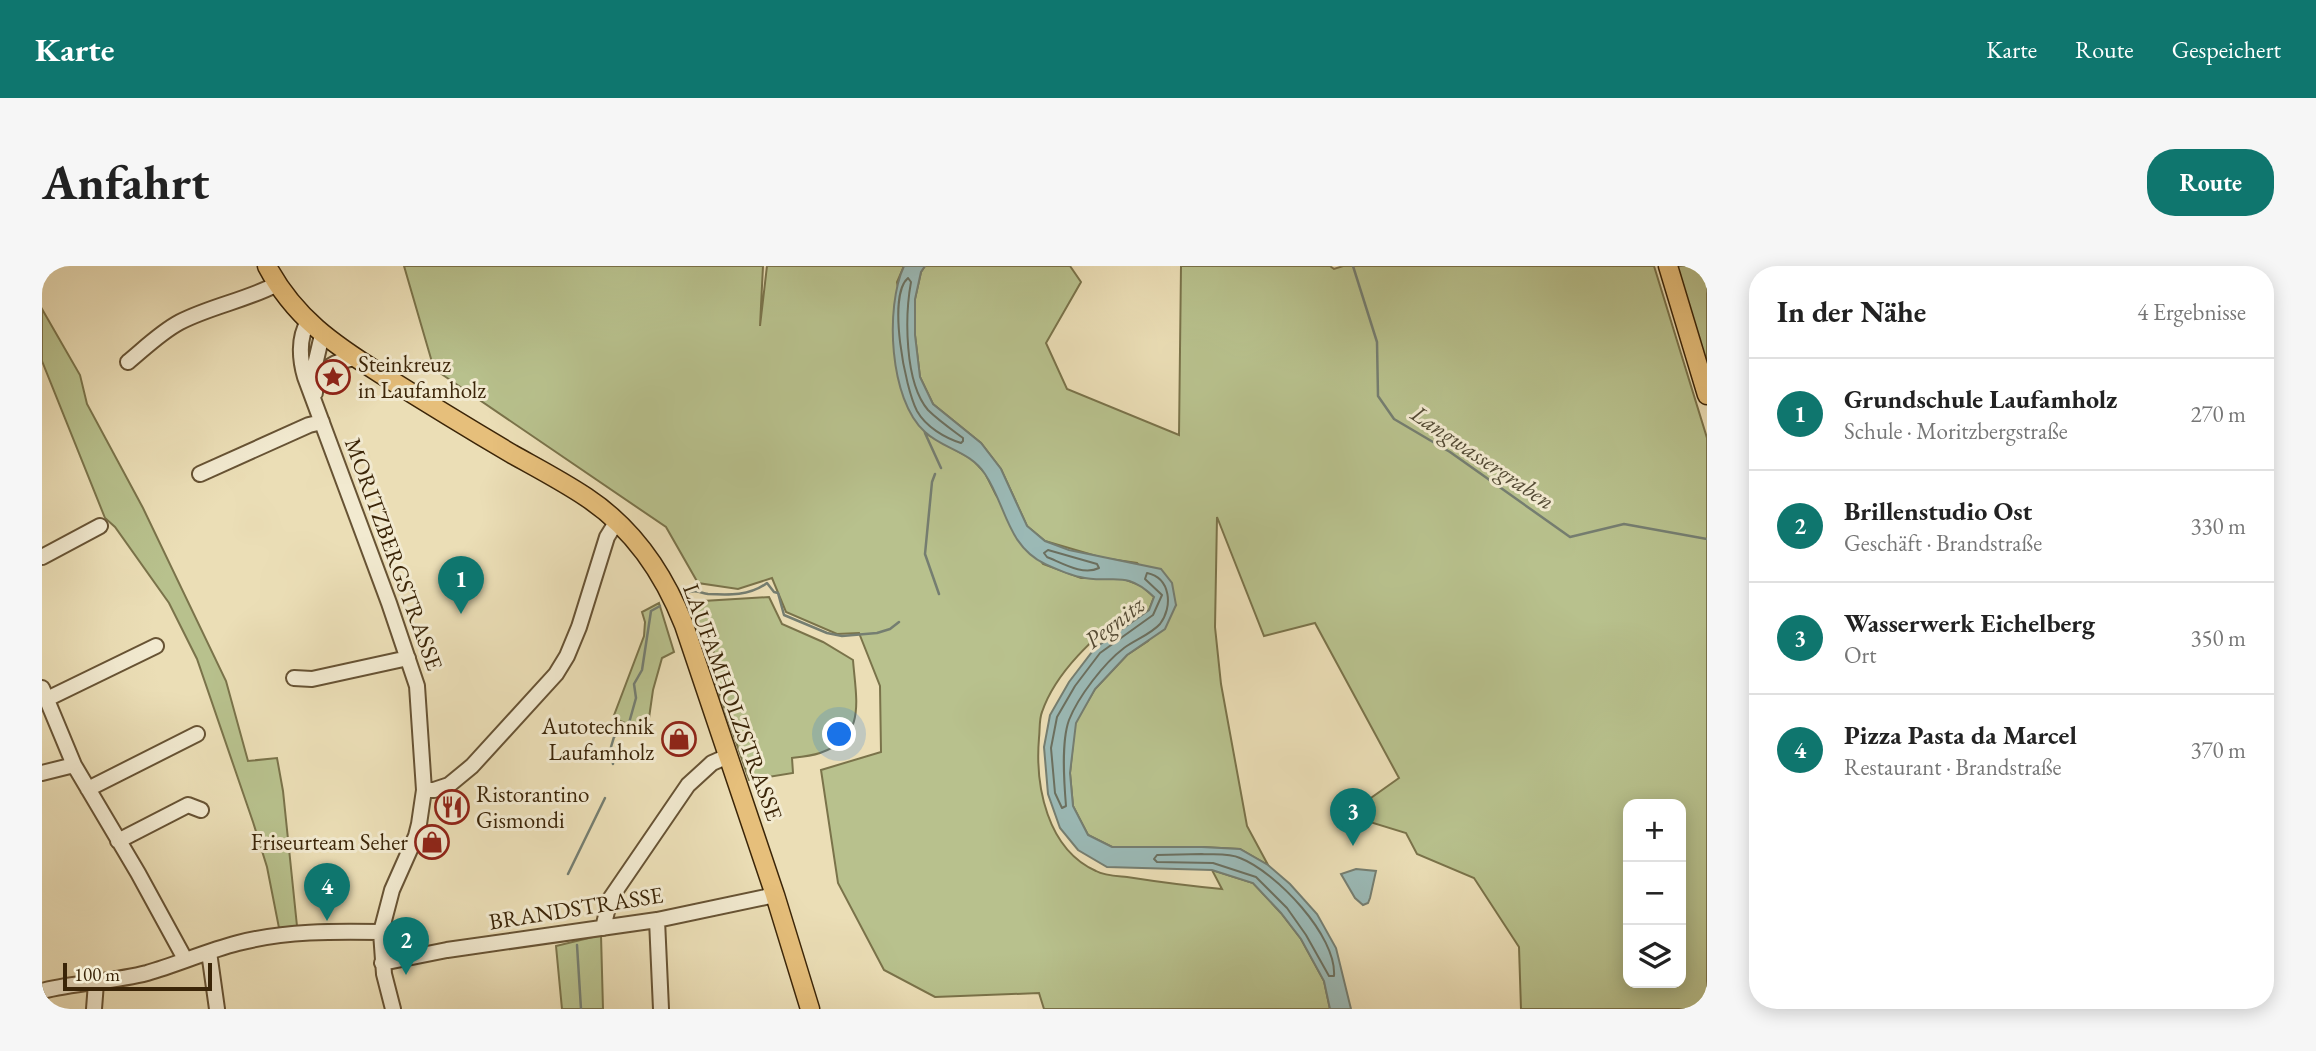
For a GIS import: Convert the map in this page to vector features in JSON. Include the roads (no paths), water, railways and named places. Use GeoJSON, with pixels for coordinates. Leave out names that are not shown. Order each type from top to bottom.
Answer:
{"type":"FeatureCollection","features":[{"type":"Feature","properties":{"kind":"main road","name":"LAUFAMHOLZSTRASSE"},"geometry":{"type":"LineString","coordinates":[[267,266],[277,284],[308,322],[323,335],[355,358],[582,494],[617,521],[656,567],[674,602],[728,756],[810,1009]]}},
{"type":"Feature","properties":{"kind":"main road"},"geometry":{"type":"LineString","coordinates":[[1668,266],[1707,396]]}},
{"type":"Feature","properties":{"kind":"street"},"geometry":{"type":"LineString","coordinates":[[128,362],[181,321],[258,294],[277,284]]}},
{"type":"Feature","properties":{"kind":"street","name":"MORITZBERGSTRASSE"},"geometry":{"type":"LineString","coordinates":[[308,322],[302,336],[303,369],[417,686],[424,790],[416,836],[392,890],[381,932],[382,963],[393,1009]]}},
{"type":"Feature","properties":{"kind":"street","name":"MORITZBERGSTRASSE"},"geometry":{"type":"LineString","coordinates":[[315,401],[314,369],[323,335]]}},
{"type":"Feature","properties":{"kind":"street"},"geometry":{"type":"LineString","coordinates":[[315,383],[327,367],[355,358]]}},
{"type":"Feature","properties":{"kind":"street"},"geometry":{"type":"LineString","coordinates":[[200,474],[309,425],[322,422]]}},
{"type":"Feature","properties":{"kind":"street"},"geometry":{"type":"LineString","coordinates":[[424,790],[449,785],[472,766],[556,674],[574,642],[607,537],[617,521]]}},
{"type":"Feature","properties":{"kind":"street"},"geometry":{"type":"LineString","coordinates":[[42,557],[100,526]]}},
{"type":"Feature","properties":{"kind":"street"},"geometry":{"type":"LineString","coordinates":[[156,646],[44,693],[74,765],[185,959]]}},
{"type":"Feature","properties":{"kind":"street"},"geometry":{"type":"LineString","coordinates":[[294,678],[312,679],[408,657]]}},
{"type":"Feature","properties":{"kind":"street"},"geometry":{"type":"LineString","coordinates":[[88,789],[197,734]]}},
{"type":"Feature","properties":{"kind":"street"},"geometry":{"type":"LineString","coordinates":[[603,928],[610,899],[688,785],[712,763],[728,756]]}},
{"type":"Feature","properties":{"kind":"street"},"geometry":{"type":"LineString","coordinates":[[42,773],[74,765]]}},
{"type":"Feature","properties":{"kind":"street"},"geometry":{"type":"LineString","coordinates":[[118,841],[188,805],[201,810]]}},
{"type":"Feature","properties":{"kind":"street","name":"BRANDSTRASSE"},"geometry":{"type":"LineString","coordinates":[[382,963],[447,950],[657,920],[775,895]]}},
{"type":"Feature","properties":{"kind":"street"},"geometry":{"type":"LineString","coordinates":[[657,920],[661,1009]]}},
{"type":"Feature","properties":{"kind":"street"},"geometry":{"type":"LineString","coordinates":[[42,991],[147,973],[240,942],[283,934],[381,932]]}},
{"type":"Feature","properties":{"kind":"street"},"geometry":{"type":"LineString","coordinates":[[209,952],[217,1009]]}},
{"type":"Feature","properties":{"kind":"street"},"geometry":{"type":"LineString","coordinates":[[94,1009],[96,983]]}},
{"type":"Feature","properties":{"kind":"water"},"geometry":{"type":"Polygon","coordinates":[[[904,266],[925,266],[915,299],[915,335],[920,377],[933,404],[981,443],[1001,469],[1027,526],[1045,541],[1069,550],[1161,569],[1172,583],[1176,605],[1165,629],[1127,655],[1095,689],[1076,723],[1070,773],[1073,806],[1088,835],[1112,847],[1240,849],[1268,865],[1290,884],[1317,914],[1336,948],[1351,1009],[1330,1009],[1324,981],[1301,939],[1253,883],[1212,870],[1107,867],[1078,850],[1060,828],[1048,794],[1044,747],[1050,715],[1069,682],[1095,648],[1149,610],[1154,597],[1144,588],[1126,580],[1076,576],[1062,572],[1032,556],[1015,536],[992,486],[979,466],[932,438],[913,417],[904,398],[894,352],[894,305],[904,266]]]}},
{"type":"Feature","properties":{"kind":"water"},"geometry":{"type":"Polygon","coordinates":[[[1356,869],[1376,871],[1370,898],[1368,903],[1363,905],[1355,898],[1341,874],[1356,869]]]}},
{"type":"Feature","properties":{"kind":"waterway","name":"Langwassergraben"},"geometry":{"type":"LineString","coordinates":[[1353,266],[1377,342],[1378,396],[1394,419],[1450,452],[1570,537],[1624,524],[1707,539]]}},
{"type":"Feature","properties":{"kind":"waterway"},"geometry":{"type":"LineString","coordinates":[[925,433],[941,468]]}},
{"type":"Feature","properties":{"kind":"waterway"},"geometry":{"type":"LineString","coordinates":[[935,474],[925,554],[939,594]]}},
{"type":"Feature","properties":{"kind":"waterway"},"geometry":{"type":"LineString","coordinates":[[687,593],[695,591],[708,594],[739,594],[767,583],[778,593],[784,615],[827,633],[842,636],[877,633],[890,629],[899,622]]}},
{"type":"Feature","properties":{"kind":"waterway"},"geometry":{"type":"LineString","coordinates":[[613,764],[611,747],[614,737],[629,723],[636,698],[634,684],[642,670],[651,611],[660,606]]}},
{"type":"Feature","properties":{"kind":"waterway"},"geometry":{"type":"LineString","coordinates":[[568,874],[605,798]]}},
{"type":"Feature","properties":{"kind":"waterway"},"geometry":{"type":"LineString","coordinates":[[577,945],[581,1009]]}},
{"type":"Feature","properties":{"kind":"place","name":"Steinkreuz in Laufamholz"},"geometry":{"type":"Point","coordinates":[333,377]}},
{"type":"Feature","properties":{"kind":"place","name":"Grundschule Laufamholz"},"geometry":{"type":"Point","coordinates":[461,614]}},
{"type":"Feature","properties":{"kind":"place","name":"Autotechnik Laufamholz"},"geometry":{"type":"Point","coordinates":[679,739]}},
{"type":"Feature","properties":{"kind":"place","name":"Ristorantino Gismondi"},"geometry":{"type":"Point","coordinates":[452,807]}},
{"type":"Feature","properties":{"kind":"place","name":"Friseurteam Seher"},"geometry":{"type":"Point","coordinates":[432,842]}},
{"type":"Feature","properties":{"kind":"place","name":"Wasserwerk Eichelberg"},"geometry":{"type":"Point","coordinates":[1353,846]}},
{"type":"Feature","properties":{"kind":"place","name":"Pizza Pasta da Marcel"},"geometry":{"type":"Point","coordinates":[327,921]}},
{"type":"Feature","properties":{"kind":"place","name":"Brillenstudio Ost"},"geometry":{"type":"Point","coordinates":[406,975]}},
{"type":"Feature","properties":{"kind":"water label","name":"Pegnitz"},"geometry":{"type":"Point","coordinates":[1114,622]}}]}
